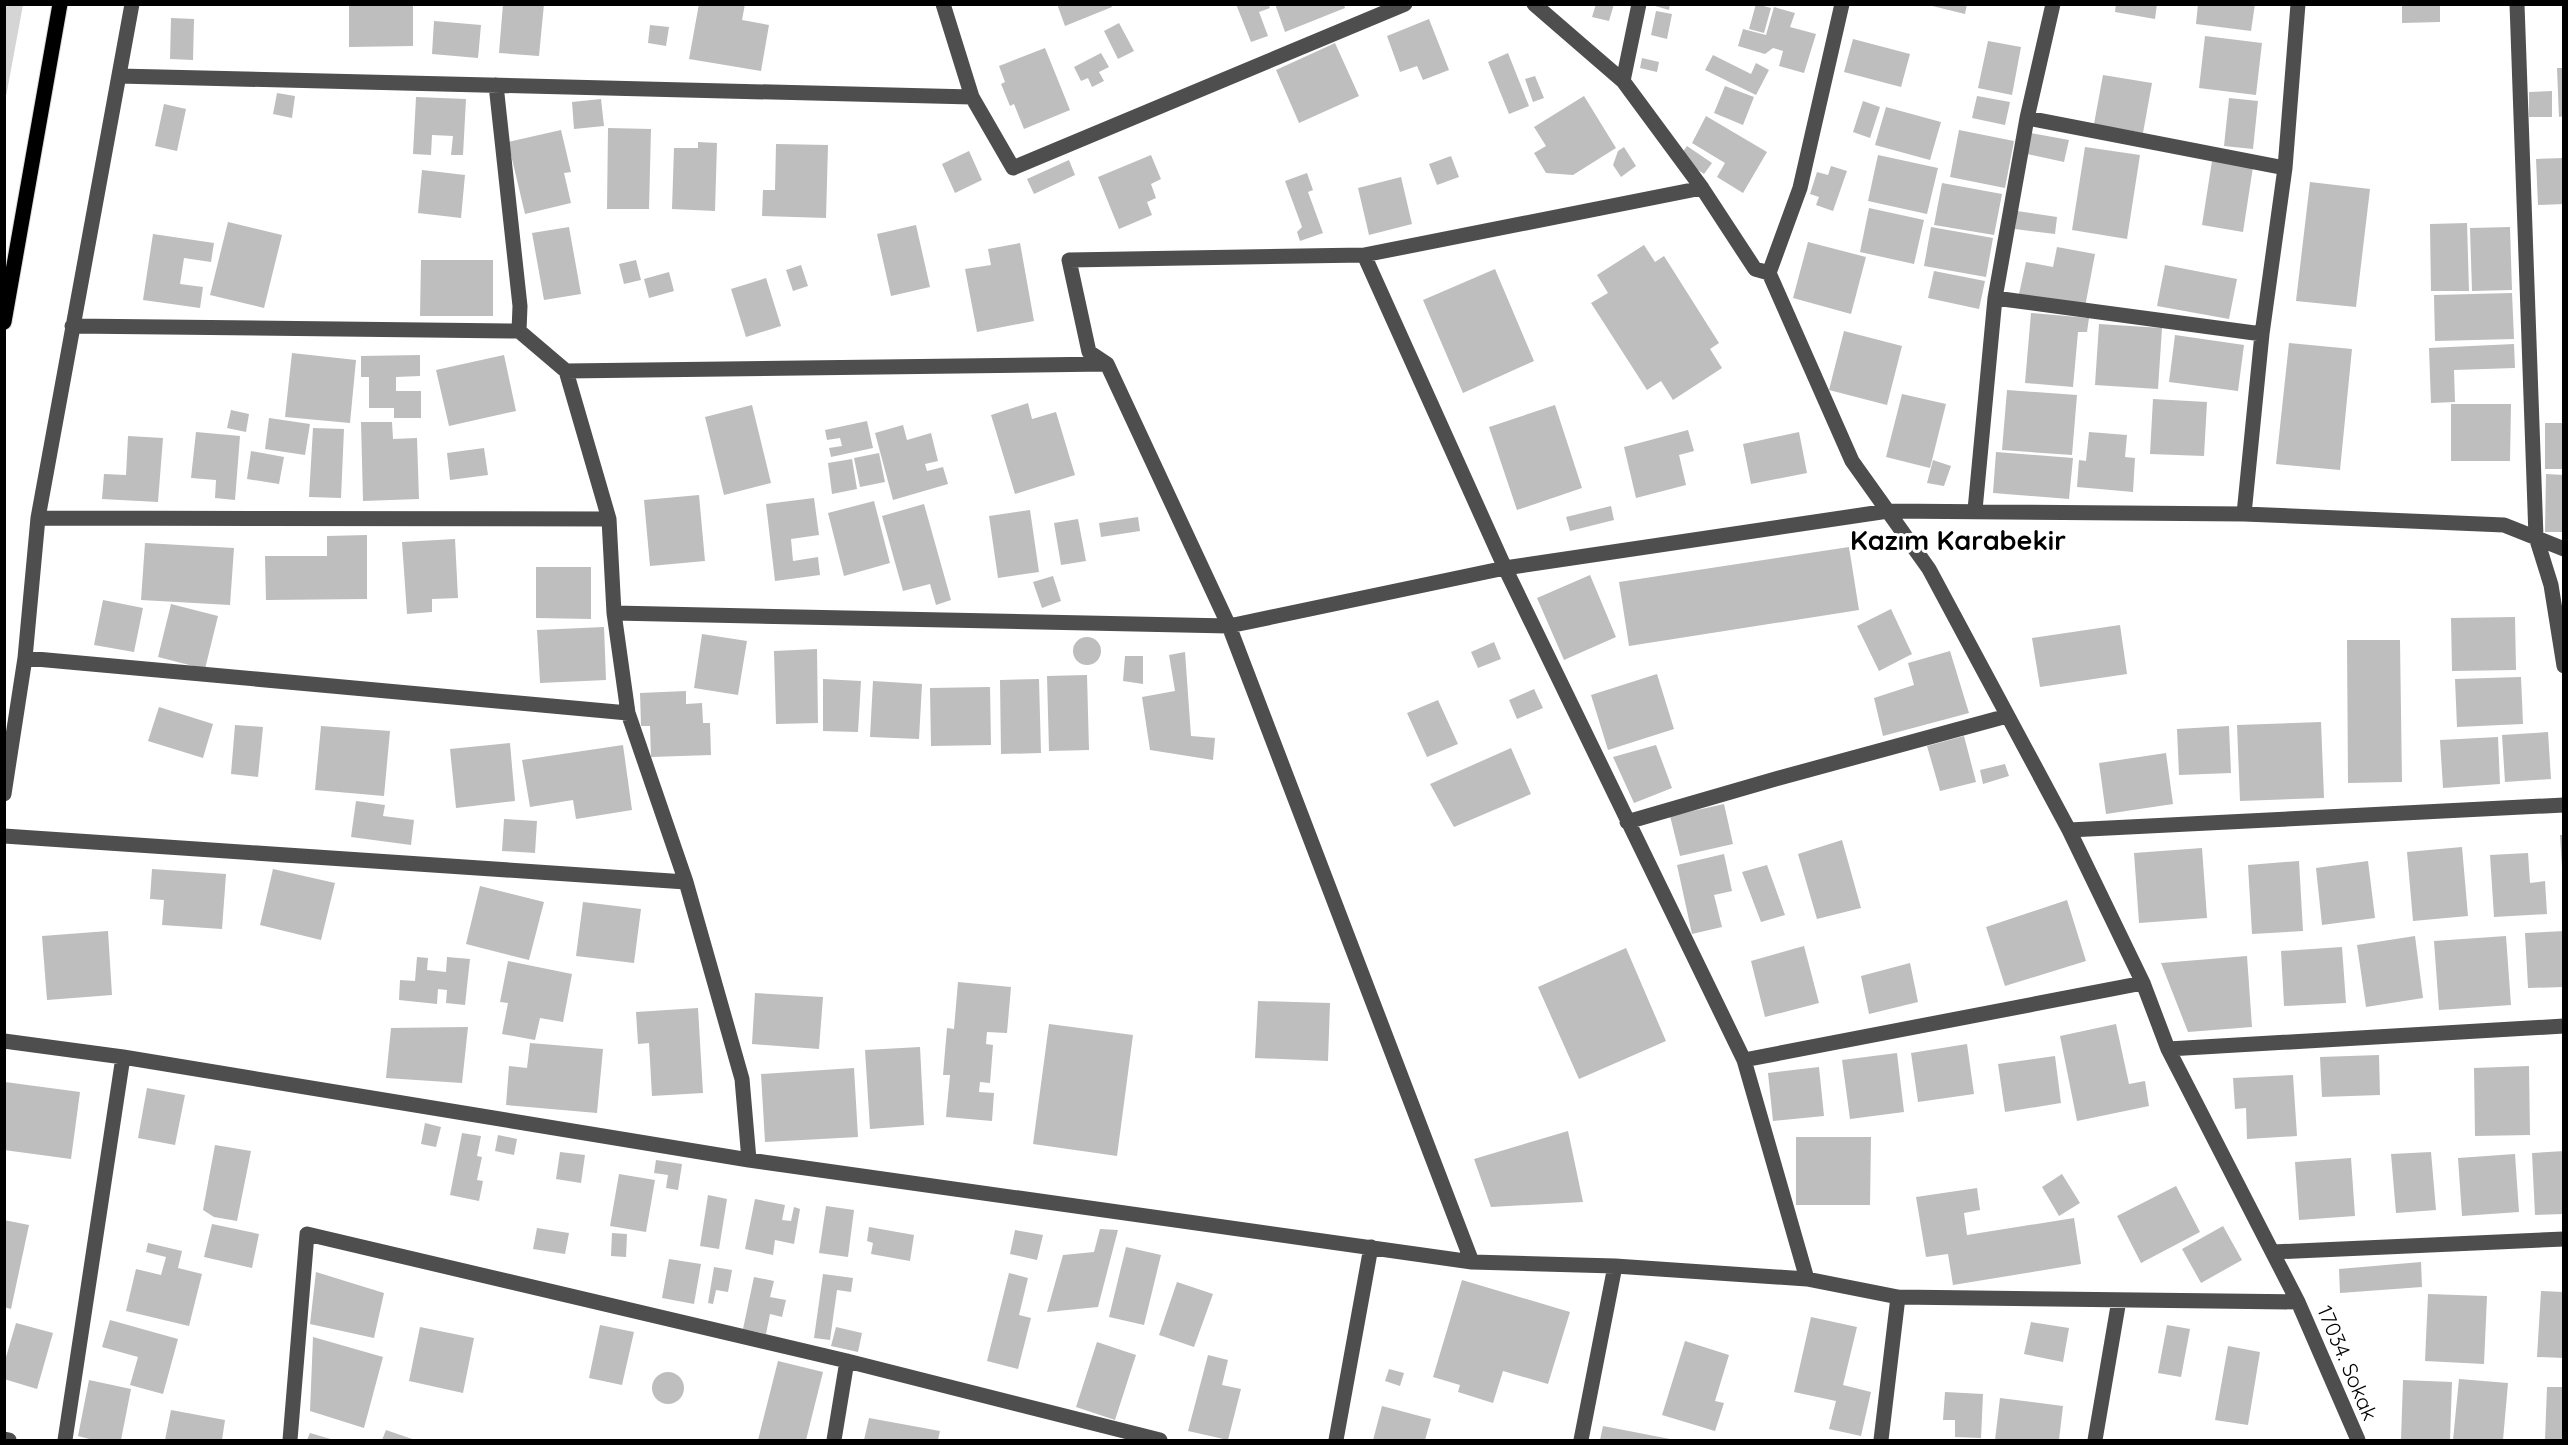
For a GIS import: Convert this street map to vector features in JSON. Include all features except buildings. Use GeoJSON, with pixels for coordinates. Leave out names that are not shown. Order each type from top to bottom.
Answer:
{"type":"FeatureCollection","features":[{"type":"Feature","properties":{"kind":"main road"},"geometry":{"type":"LineString","coordinates":[[4,322],[60,4]]}},
{"type":"Feature","properties":{"kind":"street"},"geometry":{"type":"LineString","coordinates":[[4,794],[25,658],[38,518],[132,4]]}},
{"type":"Feature","properties":{"kind":"street"},"geometry":{"type":"LineString","coordinates":[[943,4],[972,97],[1013,168],[1405,4]]}},
{"type":"Feature","properties":{"kind":"street"},"geometry":{"type":"LineString","coordinates":[[1534,4],[1623,81],[1702,188],[1755,269],[1769,273],[1800,188],[1842,4]]}},
{"type":"Feature","properties":{"kind":"street"},"geometry":{"type":"LineString","coordinates":[[1623,81],[1639,4]]}},
{"type":"Feature","properties":{"kind":"street"},"geometry":{"type":"LineString","coordinates":[[1975,510],[1995,298],[2027,118],[2053,4]]}},
{"type":"Feature","properties":{"kind":"street"},"geometry":{"type":"LineString","coordinates":[[2244,514],[2262,334],[2284,168],[2298,4]]}},
{"type":"Feature","properties":{"kind":"street"},"geometry":{"type":"LineString","coordinates":[[2517,4],[2536,537],[2551,585],[2564,666]]}},
{"type":"Feature","properties":{"kind":"street"},"geometry":{"type":"LineString","coordinates":[[119,76],[972,97]]}},
{"type":"Feature","properties":{"kind":"street"},"geometry":{"type":"LineString","coordinates":[[495,85],[520,306],[519,331]]}},
{"type":"Feature","properties":{"kind":"street"},"geometry":{"type":"LineString","coordinates":[[2027,118],[2284,168]]}},
{"type":"Feature","properties":{"kind":"street"},"geometry":{"type":"LineString","coordinates":[[1472,1262],[1229,626],[1107,364],[1089,352],[1069,261],[1364,255],[1702,188]]}},
{"type":"Feature","properties":{"kind":"street"},"geometry":{"type":"LineString","coordinates":[[1364,255],[1505,568],[1744,1060],[1807,1279]]}},
{"type":"Feature","properties":{"kind":"street","name":"17034. Sokak"},"geometry":{"type":"LineString","coordinates":[[1769,273],[1852,461],[1929,569],[2069,830],[2143,983],[2168,1049],[2298,1302],[2358,1440]]}},
{"type":"Feature","properties":{"kind":"street"},"geometry":{"type":"LineString","coordinates":[[1995,298],[2262,334]]}},
{"type":"Feature","properties":{"kind":"street"},"geometry":{"type":"LineString","coordinates":[[72,326],[519,331],[566,371],[609,519],[614,613],[628,713],[686,882],[742,1079],[749,1160]]}},
{"type":"Feature","properties":{"kind":"street"},"geometry":{"type":"LineString","coordinates":[[566,371],[1107,364]]}},
{"type":"Feature","properties":{"kind":"street"},"geometry":{"type":"LineString","coordinates":[[614,613],[1229,626],[1505,568],[1888,511],[2244,514],[2504,525],[2564,549]]}},
{"type":"Feature","properties":{"kind":"street"},"geometry":{"type":"LineString","coordinates":[[38,518],[609,519]]}},
{"type":"Feature","properties":{"kind":"street"},"geometry":{"type":"LineString","coordinates":[[25,658],[628,713]]}},
{"type":"Feature","properties":{"kind":"street"},"geometry":{"type":"LineString","coordinates":[[1628,822],[2007,716]]}},
{"type":"Feature","properties":{"kind":"street"},"geometry":{"type":"LineString","coordinates":[[2069,830],[2564,806]]}},
{"type":"Feature","properties":{"kind":"street"},"geometry":{"type":"LineString","coordinates":[[4,836],[686,882]]}},
{"type":"Feature","properties":{"kind":"street"},"geometry":{"type":"LineString","coordinates":[[1744,1060],[2143,983]]}},
{"type":"Feature","properties":{"kind":"street"},"geometry":{"type":"LineString","coordinates":[[2168,1049],[2564,1026]]}},
{"type":"Feature","properties":{"kind":"street"},"geometry":{"type":"LineString","coordinates":[[4,1041],[123,1057],[749,1160],[1472,1262],[1615,1266],[1807,1279],[1898,1297],[2298,1302]]}},
{"type":"Feature","properties":{"kind":"street"},"geometry":{"type":"LineString","coordinates":[[65,1440],[123,1057]]}},
{"type":"Feature","properties":{"kind":"street"},"geometry":{"type":"LineString","coordinates":[[290,1440],[307,1234],[847,1361],[1160,1440]]}},
{"type":"Feature","properties":{"kind":"street"},"geometry":{"type":"LineString","coordinates":[[2272,1252],[2564,1239]]}},
{"type":"Feature","properties":{"kind":"street"},"geometry":{"type":"LineString","coordinates":[[1336,1440],[1371,1247]]}},
{"type":"Feature","properties":{"kind":"street"},"geometry":{"type":"LineString","coordinates":[[1581,1440],[1615,1266]]}},
{"type":"Feature","properties":{"kind":"street"},"geometry":{"type":"LineString","coordinates":[[1881,1440],[1898,1297]]}},
{"type":"Feature","properties":{"kind":"street"},"geometry":{"type":"LineString","coordinates":[[2095,1440],[2119,1300]]}},
{"type":"Feature","properties":{"kind":"street"},"geometry":{"type":"LineString","coordinates":[[834,1440],[847,1361]]}},
{"type":"Feature","properties":{"kind":"street"},"geometry":{"type":"LineString","coordinates":[[4,1439],[9,1440]]}},
{"type":"Feature","properties":{"kind":"shaded area"},"geometry":{"type":"Polygon","coordinates":[[[4,5],[23,5],[5,102],[4,5]]]}},
{"type":"Feature","properties":{"kind":"district","name":"Kazım Karabekir"},"geometry":{"type":"Point","coordinates":[1958,541]}}]}
